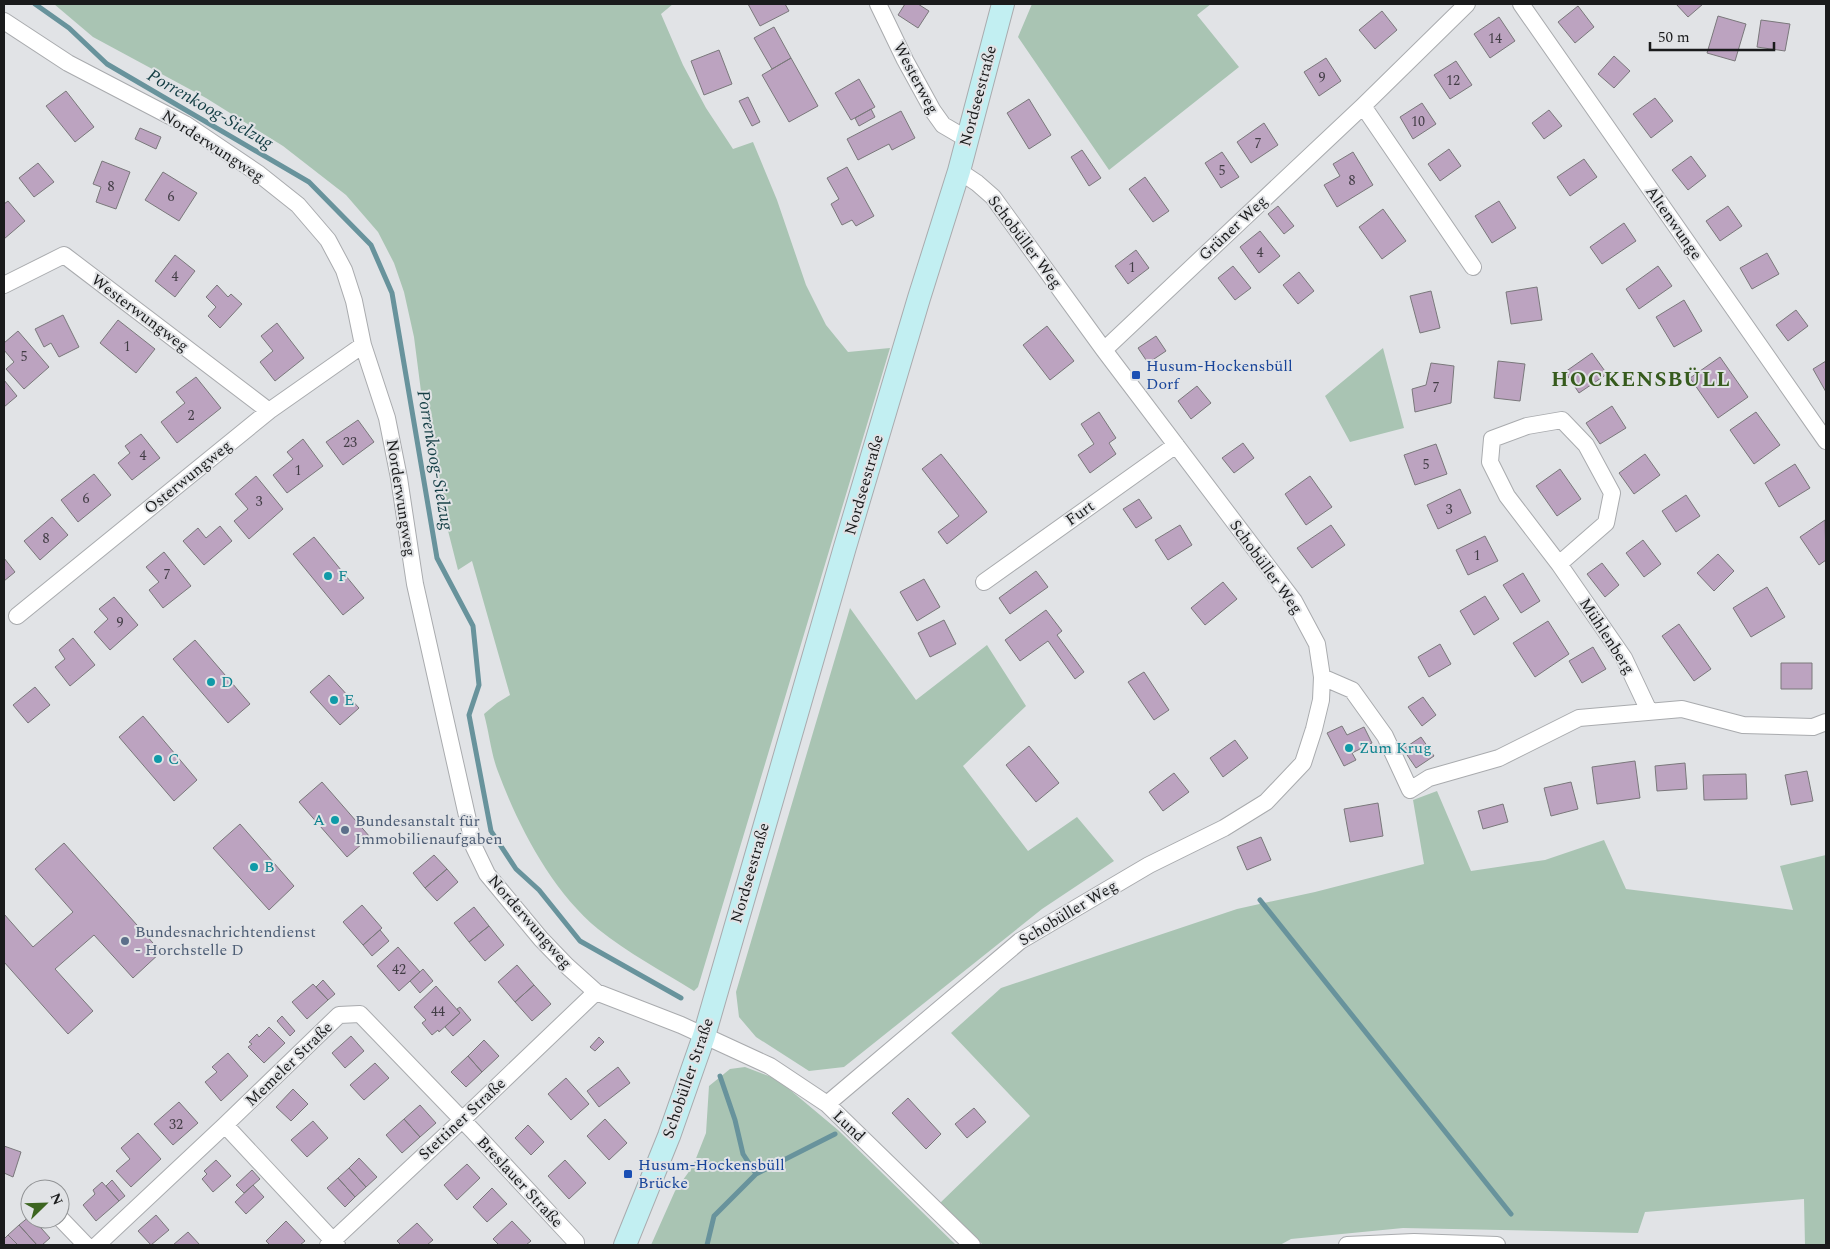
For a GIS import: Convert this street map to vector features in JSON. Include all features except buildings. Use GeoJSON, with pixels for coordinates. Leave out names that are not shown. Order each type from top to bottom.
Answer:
{"type":"FeatureCollection","features":[{"type":"Feature","properties":{"kind":"main road","name":"Nordseestraße"},"geometry":{"type":"LineString","coordinates":[[723,965],[913,316],[959,171],[1003,4]]}},
{"type":"Feature","properties":{"kind":"main road","name":"Schobüller Straße"},"geometry":{"type":"LineString","coordinates":[[625,1245],[669,1136],[704,1036],[723,965]]}},
{"type":"Feature","properties":{"kind":"street","name":"Westerweg"},"geometry":{"type":"LineString","coordinates":[[878,4],[905,60],[933,111],[943,125],[967,139]]}},
{"type":"Feature","properties":{"kind":"street","name":"Grüner Weg"},"geometry":{"type":"LineString","coordinates":[[1104,350],[1363,106],[1467,4]]}},
{"type":"Feature","properties":{"kind":"street","name":"Altenwunge"},"geometry":{"type":"LineString","coordinates":[[1521,4],[1826,442]]}},
{"type":"Feature","properties":{"kind":"street","name":"Norderwungweg"},"geometry":{"type":"LineString","coordinates":[[4,21],[68,63],[185,124],[259,174],[298,205],[328,240],[344,270],[354,301],[363,345],[387,418],[399,478],[415,584],[474,846],[487,874],[541,939],[596,992],[681,1025],[704,1036]]}},
{"type":"Feature","properties":{"kind":"street"},"geometry":{"type":"LineString","coordinates":[[1363,106],[1473,267]]}},
{"type":"Feature","properties":{"kind":"street","name":"Schobüller Weg"},"geometry":{"type":"LineString","coordinates":[[827,1104],[1020,941],[1150,865],[1224,828],[1266,802],[1303,763],[1321,700],[1322,676],[1317,644],[1294,601],[1104,350],[993,197],[983,187],[959,171]]}},
{"type":"Feature","properties":{"kind":"street","name":"Westerwungweg"},"geometry":{"type":"LineString","coordinates":[[4,285],[64,255],[269,411]]}},
{"type":"Feature","properties":{"kind":"street","name":"Osterwungweg"},"geometry":{"type":"LineString","coordinates":[[17,616],[269,411],[363,345]]}},
{"type":"Feature","properties":{"kind":"street","name":"Mühlenberg"},"geometry":{"type":"LineString","coordinates":[[1559,564],[1606,522],[1612,493],[1586,445],[1562,420],[1527,426],[1492,439],[1490,462],[1507,496],[1559,564],[1624,658],[1649,711]]}},
{"type":"Feature","properties":{"kind":"street","name":"Furt"},"geometry":{"type":"LineString","coordinates":[[984,582],[1176,445]]}},
{"type":"Feature","properties":{"kind":"street"},"geometry":{"type":"LineString","coordinates":[[1322,676],[1352,690],[1385,736],[1410,790],[1428,778],[1499,758],[1580,718],[1682,709],[1743,725],[1813,727],[1826,722]]}},
{"type":"Feature","properties":{"kind":"street","name":"Stettiner Straße"},"geometry":{"type":"LineString","coordinates":[[333,1244],[596,992]]}},
{"type":"Feature","properties":{"kind":"street","name":"Memeler Straße"},"geometry":{"type":"LineString","coordinates":[[97,1245],[339,1015],[360,1014],[462,1120]]}},
{"type":"Feature","properties":{"kind":"street","name":"Lund"},"geometry":{"type":"LineString","coordinates":[[704,1036],[770,1066],[827,1104],[972,1245]]}},
{"type":"Feature","properties":{"kind":"street","name":"Breslauer Straße"},"geometry":{"type":"LineString","coordinates":[[462,1120],[576,1242],[576,1245]]}},
{"type":"Feature","properties":{"kind":"street"},"geometry":{"type":"LineString","coordinates":[[225,1125],[333,1244]]}},
{"type":"Feature","properties":{"kind":"street"},"geometry":{"type":"LineString","coordinates":[[70,1228],[86,1245]]}},
{"type":"Feature","properties":{"kind":"street"},"geometry":{"type":"LineString","coordinates":[[1347,1245],[1414,1242],[1497,1245]]}},
{"type":"Feature","properties":{"kind":"green space"},"geometry":{"type":"Polygon","coordinates":[[[54,4],[673,4],[661,14],[683,65],[706,108],[733,149],[753,142],[777,200],[806,285],[826,325],[848,352],[890,348],[698,987],[694,991],[621,946],[598,929],[581,913],[565,896],[538,856],[505,791],[495,762],[484,714],[510,695],[472,561],[458,570],[441,503],[423,407],[414,337],[404,292],[394,263],[378,232],[346,195],[283,146],[206,98],[93,37],[54,4]]]}},
{"type":"Feature","properties":{"kind":"green space"},"geometry":{"type":"Polygon","coordinates":[[[1032,4],[1211,4],[1197,15],[1239,67],[1109,170],[1018,37],[1032,4]]]}},
{"type":"Feature","properties":{"kind":"green space"},"geometry":{"type":"Polygon","coordinates":[[[1383,348],[1404,428],[1350,442],[1325,396],[1383,348]]]}},
{"type":"Feature","properties":{"kind":"green space"},"geometry":{"type":"Polygon","coordinates":[[[850,608],[916,700],[987,645],[1026,706],[963,766],[1028,851],[1077,817],[1114,861],[1042,909],[844,1067],[809,1071],[756,1037],[739,1017],[736,992],[850,608]]]}},
{"type":"Feature","properties":{"kind":"green space"},"geometry":{"type":"Polygon","coordinates":[[[1437,791],[1471,871],[1545,860],[1604,840],[1626,889],[1793,910],[1780,866],[1826,855],[1826,1245],[1805,1245],[1804,1199],[1645,1212],[1638,1233],[1403,1228],[1291,1239],[1280,1245],[983,1245],[940,1203],[1030,1116],[951,1033],[1001,988],[1237,909],[1315,892],[1424,864],[1413,800],[1437,791]]]}},
{"type":"Feature","properties":{"kind":"green space"},"geometry":{"type":"Polygon","coordinates":[[[745,1067],[777,1079],[838,1130],[956,1245],[651,1245],[675,1191],[693,1166],[706,1133],[709,1086],[730,1069],[745,1067]]]}},
{"type":"Feature","properties":{"kind":"waterway","name":"Porrenkoog-Sielzug"},"geometry":{"type":"LineString","coordinates":[[35,4],[69,28],[107,64],[309,182],[371,245],[392,293],[437,558],[473,626],[479,685],[469,715],[491,831],[516,869],[539,890],[580,941],[681,998]]}},
{"type":"Feature","properties":{"kind":"waterway"},"geometry":{"type":"LineString","coordinates":[[1260,900],[1511,1214]]}},
{"type":"Feature","properties":{"kind":"waterway","name":"Porrenkoog-Sielzug"},"geometry":{"type":"LineString","coordinates":[[720,1076],[735,1120],[743,1154],[756,1174]]}},
{"type":"Feature","properties":{"kind":"waterway","name":"Porrenkoog-Sielzug"},"geometry":{"type":"LineString","coordinates":[[707,1245],[714,1216],[756,1174],[835,1134]]}},
{"type":"Feature","properties":{"kind":"place","name":"Husum-Hockensbüll Dorf"},"geometry":{"type":"Point","coordinates":[1136,375]}},
{"type":"Feature","properties":{"kind":"place","name":"F"},"geometry":{"type":"Point","coordinates":[328,576]}},
{"type":"Feature","properties":{"kind":"place","name":"D"},"geometry":{"type":"Point","coordinates":[211,682]}},
{"type":"Feature","properties":{"kind":"place","name":"E"},"geometry":{"type":"Point","coordinates":[334,700]}},
{"type":"Feature","properties":{"kind":"place","name":"Zum Krug"},"geometry":{"type":"Point","coordinates":[1349,748]}},
{"type":"Feature","properties":{"kind":"place","name":"C"},"geometry":{"type":"Point","coordinates":[158,759]}},
{"type":"Feature","properties":{"kind":"place","name":"A"},"geometry":{"type":"Point","coordinates":[335,820]}},
{"type":"Feature","properties":{"kind":"place","name":"Bundesanstalt für Immobilienaufgaben"},"geometry":{"type":"Point","coordinates":[345,830]}},
{"type":"Feature","properties":{"kind":"place","name":"B"},"geometry":{"type":"Point","coordinates":[254,867]}},
{"type":"Feature","properties":{"kind":"place","name":"Bundesnachrichtendienst - Horchstelle D"},"geometry":{"type":"Point","coordinates":[125,941]}},
{"type":"Feature","properties":{"kind":"place","name":"Husum-Hockensbüll Brücke"},"geometry":{"type":"Point","coordinates":[628,1174]}},
{"type":"Feature","properties":{"kind":"district","name":"HOCKENSBÜLL"},"geometry":{"type":"Point","coordinates":[1641,380]}}]}
